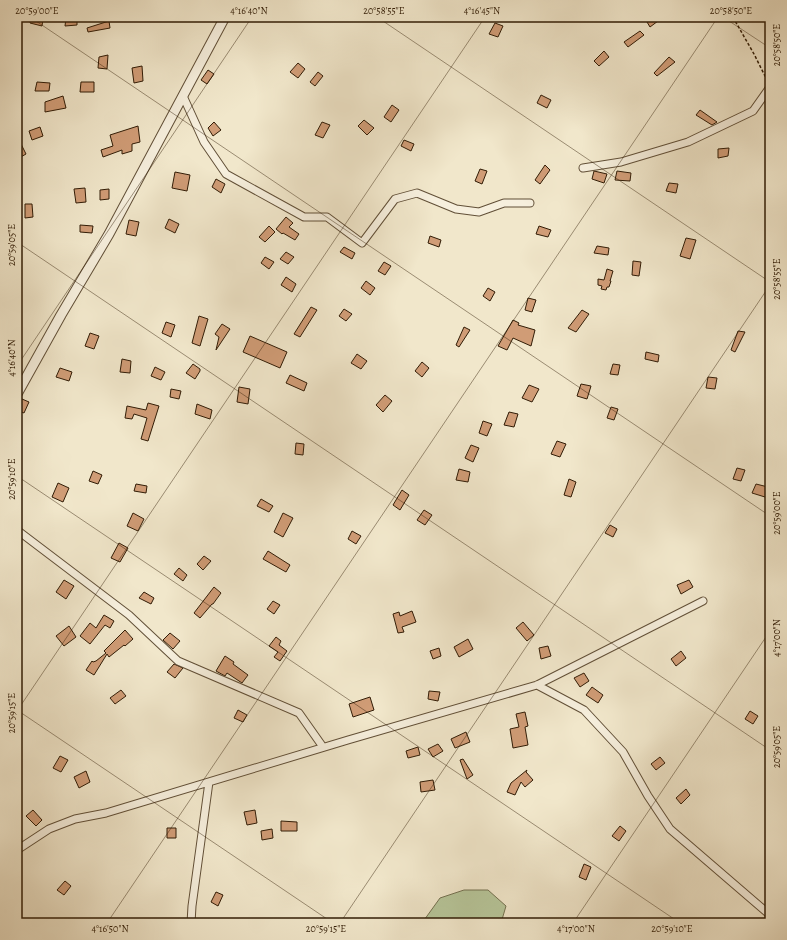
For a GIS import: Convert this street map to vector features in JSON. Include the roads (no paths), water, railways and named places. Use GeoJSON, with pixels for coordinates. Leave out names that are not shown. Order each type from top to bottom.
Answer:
{"type":"FeatureCollection","features":[{"type":"Feature","properties":{"kind":"street"},"geometry":{"type":"LineString","coordinates":[[17,394],[61,315],[109,234],[225,17]]}},
{"type":"Feature","properties":{"kind":"street"},"geometry":{"type":"LineString","coordinates":[[583,168],[621,162],[688,142],[753,111],[770,87]]}},
{"type":"Feature","properties":{"kind":"street"},"geometry":{"type":"LineString","coordinates":[[183,96],[204,142],[226,174],[304,217],[327,217],[362,243],[395,199],[417,193],[456,209],[479,212],[504,203],[530,203]]}},
{"type":"Feature","properties":{"kind":"street"},"geometry":{"type":"LineString","coordinates":[[17,530],[129,615],[178,661],[299,713],[323,747]]}},
{"type":"Feature","properties":{"kind":"street"},"geometry":{"type":"LineString","coordinates":[[17,850],[49,829],[75,819],[106,813],[323,747],[537,686],[702,601]]}},
{"type":"Feature","properties":{"kind":"street"},"geometry":{"type":"LineString","coordinates":[[537,686],[584,710],[624,752],[648,796],[670,829],[770,915]]}},
{"type":"Feature","properties":{"kind":"street"},"geometry":{"type":"LineString","coordinates":[[192,923],[192,906],[209,782]]}}]}
